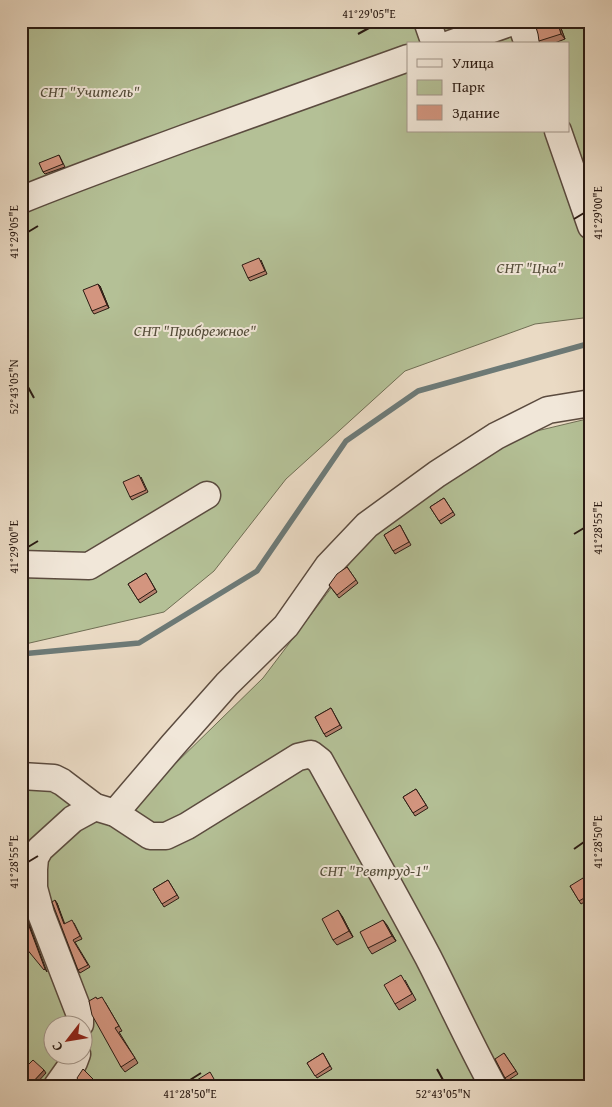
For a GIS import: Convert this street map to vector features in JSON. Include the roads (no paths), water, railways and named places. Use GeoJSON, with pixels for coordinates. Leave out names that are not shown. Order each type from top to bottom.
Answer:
{"type":"FeatureCollection","features":[{"type":"Feature","properties":{"kind":"street"},"geometry":{"type":"LineString","coordinates":[[427,21],[433,42]]}},
{"type":"Feature","properties":{"kind":"street"},"geometry":{"type":"LineString","coordinates":[[456,42],[515,21]]}},
{"type":"Feature","properties":{"kind":"street"},"geometry":{"type":"LineString","coordinates":[[520,21],[527,42]]}},
{"type":"Feature","properties":{"kind":"street"},"geometry":{"type":"LineString","coordinates":[[21,200],[166,145],[407,58]]}},
{"type":"Feature","properties":{"kind":"street"},"geometry":{"type":"LineString","coordinates":[[558,132],[591,226]]}},
{"type":"Feature","properties":{"kind":"street"},"geometry":{"type":"LineString","coordinates":[[80,1014],[41,914],[34,888],[34,869],[40,850],[73,819],[105,810],[172,745],[227,684],[286,626],[328,566],[367,525],[437,474],[496,436],[548,410],[591,404]]}},
{"type":"Feature","properties":{"kind":"street"},"geometry":{"type":"LineString","coordinates":[[21,564],[89,566],[207,495]]}},
{"type":"Feature","properties":{"kind":"street"},"geometry":{"type":"LineString","coordinates":[[21,776],[54,778],[150,836],[166,836],[187,826],[298,757],[311,754],[320,761],[392,892],[493,1086]]}},
{"type":"Feature","properties":{"kind":"street"},"geometry":{"type":"LineString","coordinates":[[57,1086],[73,1064]]}},
{"type":"Feature","properties":{"kind":"waterway"},"geometry":{"type":"LineString","coordinates":[[21,654],[139,643],[257,571],[346,441],[418,391],[591,343]]}},
{"type":"Feature","properties":{"kind":"park label","name":"СНТ \"Учитель\""},"geometry":{"type":"Point","coordinates":[90,91]}},
{"type":"Feature","properties":{"kind":"park label","name":"СНТ \"Цна\""},"geometry":{"type":"Point","coordinates":[530,267]}},
{"type":"Feature","properties":{"kind":"park label","name":"СНТ \"Прибрежное\""},"geometry":{"type":"Point","coordinates":[195,330]}},
{"type":"Feature","properties":{"kind":"park label","name":"СНТ \"Ревтруд-1\""},"geometry":{"type":"Point","coordinates":[374,870]}}]}
